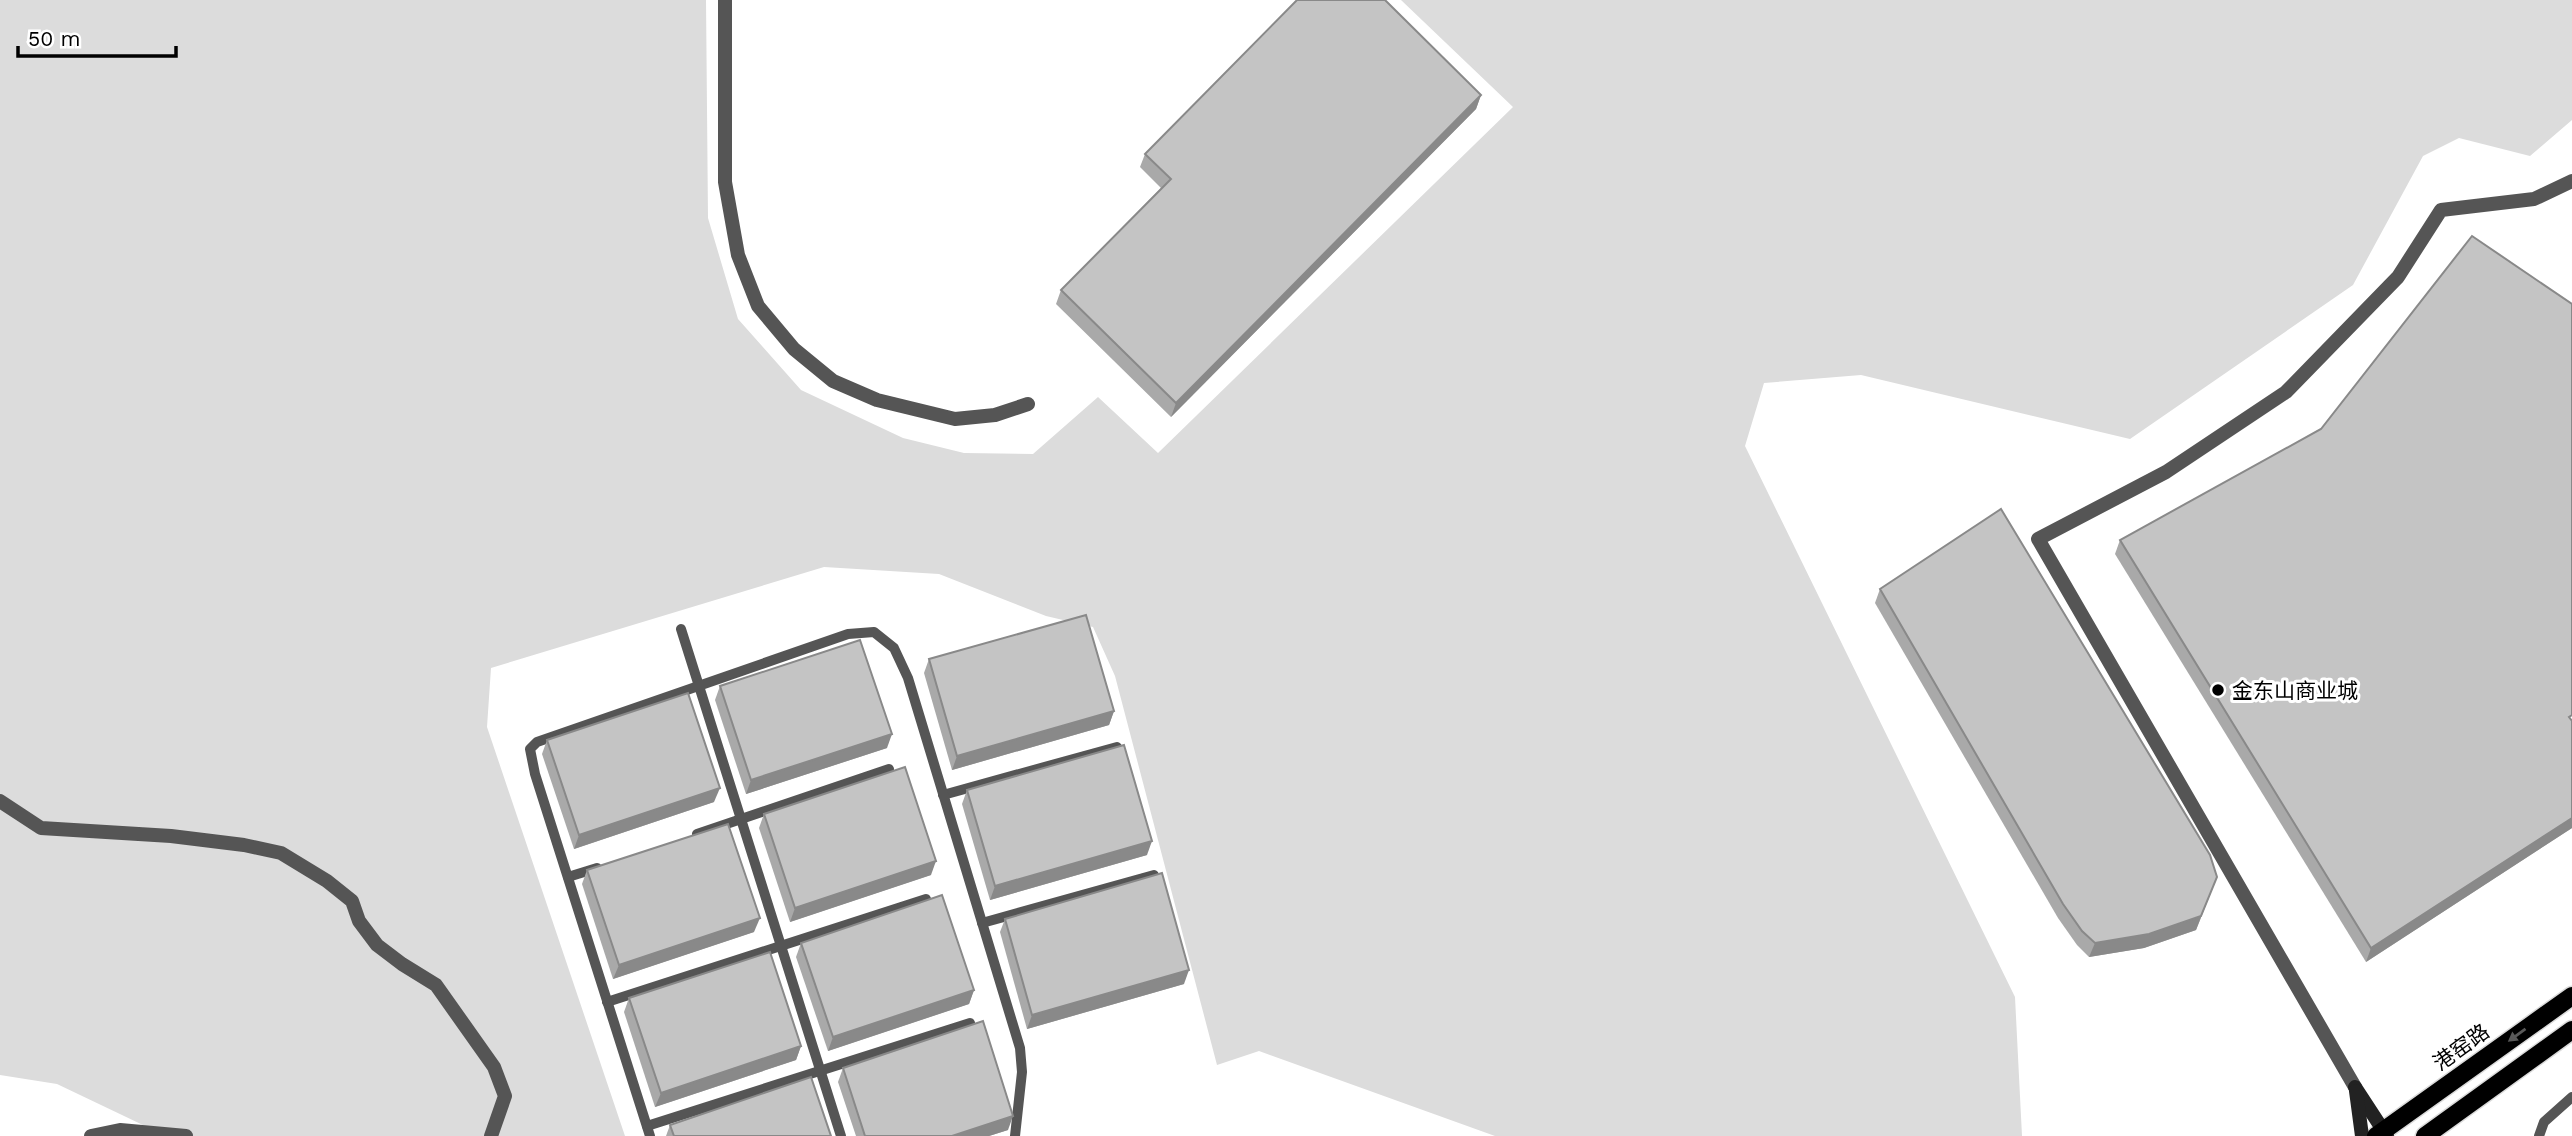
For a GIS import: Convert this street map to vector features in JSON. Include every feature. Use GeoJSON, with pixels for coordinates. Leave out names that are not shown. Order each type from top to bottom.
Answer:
{"type":"FeatureCollection","features":[{"type":"Feature","properties":{"kind":"main road","name":"港窑路"},"geometry":{"type":"LineString","coordinates":[[2382,1134],[2572,996]]}},
{"type":"Feature","properties":{"kind":"main road"},"geometry":{"type":"LineString","coordinates":[[2425,1136],[2572,1030]]}},
{"type":"Feature","properties":{"kind":"main road"},"geometry":{"type":"LineString","coordinates":[[2355,1087],[2382,1134]]}},
{"type":"Feature","properties":{"kind":"main road"},"geometry":{"type":"LineString","coordinates":[[2355,1087],[2362,1136]]}},
{"type":"Feature","properties":{"kind":"street"},"geometry":{"type":"LineString","coordinates":[[725,0],[725,182],[738,255],[758,306],[794,349],[833,382],[877,400],[955,419],[995,415],[1028,404]]}},
{"type":"Feature","properties":{"kind":"street"},"geometry":{"type":"LineString","coordinates":[[2355,1087],[2038,539],[2166,472],[2286,392],[2398,277],[2441,210],[2534,199],[2572,181]]}},
{"type":"Feature","properties":{"kind":"street"},"geometry":{"type":"LineString","coordinates":[[0,801],[41,828],[171,836],[281,852],[327,881],[352,901],[359,920],[377,945],[436,985],[494,1067],[505,1096],[491,1136]]}},
{"type":"Feature","properties":{"kind":"street"},"geometry":{"type":"LineString","coordinates":[[91,1136],[120,1130],[186,1136]]}},
{"type":"Feature","properties":{"kind":"lane"},"geometry":{"type":"LineString","coordinates":[[681,629],[841,1136]]}},
{"type":"Feature","properties":{"kind":"lane"},"geometry":{"type":"LineString","coordinates":[[970,1023],[820,1070],[648,1131],[530,749],[537,742],[848,634],[874,632],[894,648],[908,678],[1020,1048],[1022,1072],[1015,1136]]}},
{"type":"Feature","properties":{"kind":"lane"},"geometry":{"type":"LineString","coordinates":[[943,795],[1117,747]]}},
{"type":"Feature","properties":{"kind":"lane"},"geometry":{"type":"LineString","coordinates":[[692,836],[889,769]]}},
{"type":"Feature","properties":{"kind":"lane"},"geometry":{"type":"LineString","coordinates":[[568,877],[605,865]]}},
{"type":"Feature","properties":{"kind":"lane"},"geometry":{"type":"LineString","coordinates":[[982,923],[1154,875]]}},
{"type":"Feature","properties":{"kind":"lane"},"geometry":{"type":"LineString","coordinates":[[607,1002],[926,899]]}},
{"type":"Feature","properties":{"kind":"lane"},"geometry":{"type":"LineString","coordinates":[[2539,1136],[2544,1122],[2572,1097]]}},
{"type":"Feature","properties":{"kind":"shaded area"},"geometry":{"type":"Polygon","coordinates":[[[0,0],[706,0],[708,218],[738,319],[801,390],[903,438],[964,453],[1033,454],[1098,397],[1158,453],[1513,107],[1401,0],[2572,0],[2572,120],[2530,156],[2459,138],[2423,156],[2353,285],[2130,439],[1861,375],[1764,383],[1745,446],[2015,997],[2022,1136],[1495,1136],[1259,1051],[1217,1065],[1115,676],[1093,627],[1046,616],[939,574],[824,567],[491,668],[487,727],[625,1136],[166,1136],[57,1084],[0,1075],[0,0]]]}},
{"type":"Feature","properties":{"kind":"building"},"geometry":{"type":"Polygon","coordinates":[[[1297,0],[1385,0],[1481,95],[1176,403],[1061,290],[1171,179],[1145,154],[1297,0]]]}},
{"type":"Feature","properties":{"kind":"building"},"geometry":{"type":"Polygon","coordinates":[[[2472,236],[2572,304],[2572,715],[2569,717],[2572,721],[2572,818],[2371,948],[2120,540],[2321,429],[2472,236]]]}},
{"type":"Feature","properties":{"kind":"building"},"geometry":{"type":"Polygon","coordinates":[[[2001,509],[2210,855],[2217,877],[2201,916],[2149,934],[2095,943],[2082,931],[2063,904],[1880,589],[2001,509]]]}},
{"type":"Feature","properties":{"kind":"building"},"geometry":{"type":"Polygon","coordinates":[[[1086,615],[1114,711],[957,756],[929,659],[1086,615]]]}},
{"type":"Feature","properties":{"kind":"building"},"geometry":{"type":"Polygon","coordinates":[[[860,640],[892,734],[751,780],[720,686],[860,640]]]}},
{"type":"Feature","properties":{"kind":"building"},"geometry":{"type":"Polygon","coordinates":[[[688,693],[720,788],[579,835],[547,740],[688,693]]]}},
{"type":"Feature","properties":{"kind":"building"},"geometry":{"type":"Polygon","coordinates":[[[1124,745],[1152,841],[995,886],[967,790],[1124,745]]]}},
{"type":"Feature","properties":{"kind":"building"},"geometry":{"type":"Polygon","coordinates":[[[905,767],[936,861],[795,908],[764,814],[905,767]]]}},
{"type":"Feature","properties":{"kind":"building"},"geometry":{"type":"Polygon","coordinates":[[[728,824],[760,918],[619,965],[587,870],[728,824]]]}},
{"type":"Feature","properties":{"kind":"building"},"geometry":{"type":"Polygon","coordinates":[[[1162,873],[1189,970],[1032,1015],[1005,919],[1162,873]]]}},
{"type":"Feature","properties":{"kind":"building"},"geometry":{"type":"Polygon","coordinates":[[[942,895],[974,990],[833,1037],[801,943],[942,895]]]}},
{"type":"Feature","properties":{"kind":"building"},"geometry":{"type":"Polygon","coordinates":[[[770,952],[801,1046],[661,1093],[629,998],[770,952]]]}},
{"type":"Feature","properties":{"kind":"building"},"geometry":{"type":"Polygon","coordinates":[[[983,1021],[1013,1116],[952,1136],[865,1136],[843,1068],[983,1021]]]}},
{"type":"Feature","properties":{"kind":"building"},"geometry":{"type":"Polygon","coordinates":[[[811,1077],[831,1136],[674,1136],[670,1125],[811,1077]]]}},
{"type":"Feature","properties":{"kind":"place","name":"金东山商业城"},"geometry":{"type":"Point","coordinates":[2218,690]}}]}
